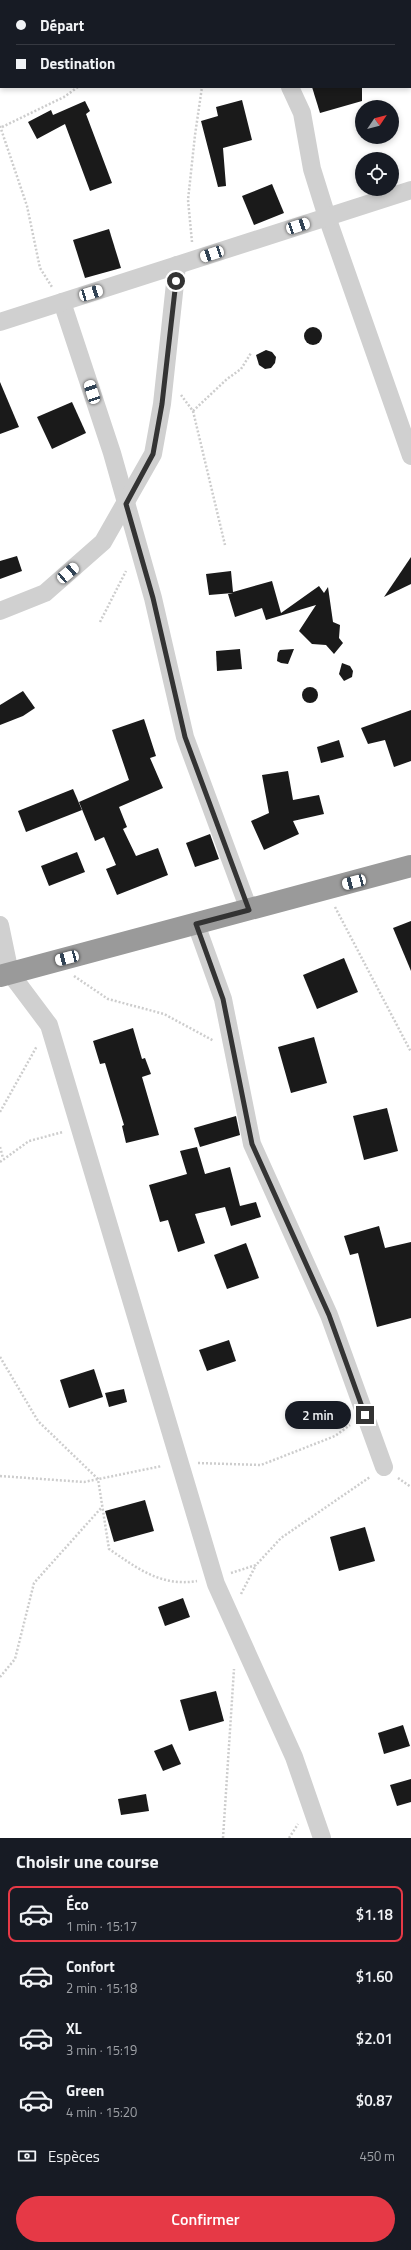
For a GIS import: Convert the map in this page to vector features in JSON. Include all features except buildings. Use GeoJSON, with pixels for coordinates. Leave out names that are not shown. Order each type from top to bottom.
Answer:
{"type":"FeatureCollection","features":[{"type":"Feature","properties":{"kind":"highway"},"geometry":{"type":"LineString","coordinates":[[5,975],[411,866]]}},
{"type":"Feature","properties":{"kind":"street"},"geometry":{"type":"LineString","coordinates":[[290,88],[302,113],[312,169],[327,217],[411,456]]}},
{"type":"Feature","properties":{"kind":"street"},"geometry":{"type":"LineString","coordinates":[[0,322],[411,190]]}},
{"type":"Feature","properties":{"kind":"street"},"geometry":{"type":"LineString","coordinates":[[0,611],[45,593],[103,542],[126,504],[153,454],[185,263]]}},
{"type":"Feature","properties":{"kind":"street"},"geometry":{"type":"LineString","coordinates":[[62,302],[112,453],[153,598],[185,737],[249,910]]}},
{"type":"Feature","properties":{"kind":"street"},"geometry":{"type":"LineString","coordinates":[[196,924],[223,999],[252,1144],[329,1315],[384,1467]]}},
{"type":"Feature","properties":{"kind":"street"},"geometry":{"type":"LineString","coordinates":[[0,925],[5,975],[49,1025],[214,1578],[294,1757],[322,1838]]}},
{"type":"Feature","properties":{"kind":"path"},"geometry":{"type":"LineString","coordinates":[[62,302],[40,268],[27,206],[1,126],[64,97],[77,88]]}},
{"type":"Feature","properties":{"kind":"path"},"geometry":{"type":"LineString","coordinates":[[185,263],[188,200],[202,88]]}},
{"type":"Feature","properties":{"kind":"path"},"geometry":{"type":"LineString","coordinates":[[193,411],[227,379],[241,369],[251,352]]}},
{"type":"Feature","properties":{"kind":"path"},"geometry":{"type":"LineString","coordinates":[[166,373],[193,411],[224,546]]}},
{"type":"Feature","properties":{"kind":"path"},"geometry":{"type":"LineString","coordinates":[[100,622],[138,546]]}},
{"type":"Feature","properties":{"kind":"path"},"geometry":{"type":"LineString","coordinates":[[326,889],[411,1052]]}},
{"type":"Feature","properties":{"kind":"path"},"geometry":{"type":"LineString","coordinates":[[52,962],[108,999],[164,1014],[234,1052]]}},
{"type":"Feature","properties":{"kind":"path"},"geometry":{"type":"LineString","coordinates":[[0,1112],[49,1025]]}},
{"type":"Feature","properties":{"kind":"path"},"geometry":{"type":"LineString","coordinates":[[1,1158],[29,1141],[80,1128]]}},
{"type":"Feature","properties":{"kind":"path"},"geometry":{"type":"LineString","coordinates":[[0,1147],[0,1162]]}},
{"type":"Feature","properties":{"kind":"path"},"geometry":{"type":"LineString","coordinates":[[0,1357],[38,1421],[98,1479],[109,1549],[149,1575],[182,1584],[214,1578],[256,1565]]}},
{"type":"Feature","properties":{"kind":"path"},"geometry":{"type":"LineString","coordinates":[[239,1597],[256,1565],[280,1538],[384,1467]]}},
{"type":"Feature","properties":{"kind":"path"},"geometry":{"type":"LineString","coordinates":[[0,1677],[15,1659],[34,1583],[102,1506]]}},
{"type":"Feature","properties":{"kind":"path"},"geometry":{"type":"LineString","coordinates":[[223,1838],[234,1667]]}},
{"type":"Feature","properties":{"kind":"route"},"geometry":{"type":"LineString","coordinates":[[176,281],[162,404],[153,454],[126,504],[153,598],[185,737],[249,910],[196,924],[223,999],[252,1144],[329,1315],[365,1415]]}}]}
